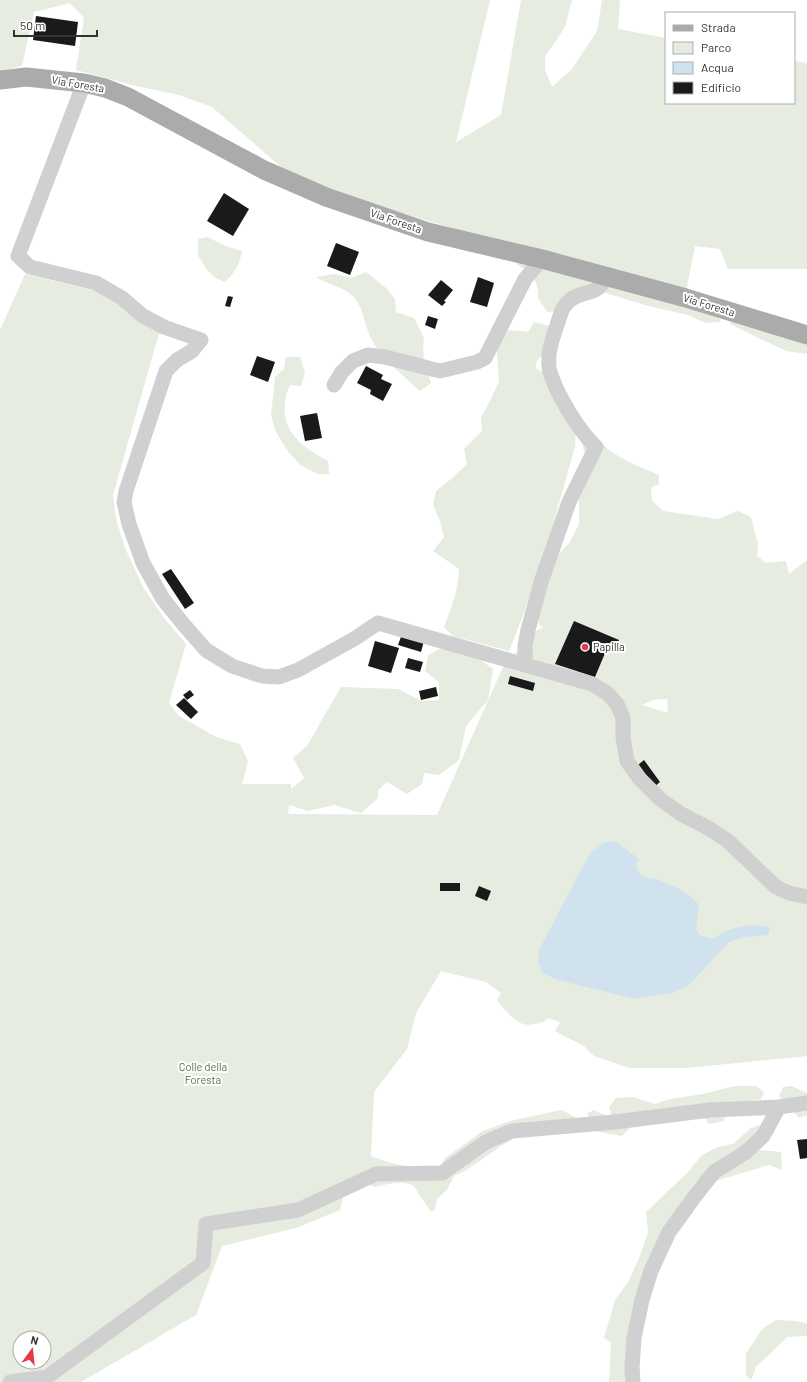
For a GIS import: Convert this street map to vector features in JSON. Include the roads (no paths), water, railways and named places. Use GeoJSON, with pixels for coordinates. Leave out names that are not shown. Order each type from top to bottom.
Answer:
{"type":"FeatureCollection","features":[{"type":"Feature","properties":{"kind":"main road","name":"Via Foresta"},"geometry":{"type":"LineString","coordinates":[[0,80],[26,77],[84,83],[105,88],[128,97],[264,170],[326,197],[428,232],[542,259],[686,298],[807,335]]}},
{"type":"Feature","properties":{"kind":"street"},"geometry":{"type":"LineString","coordinates":[[84,83],[18,256],[30,267],[96,283],[122,298],[143,316],[164,326],[201,340],[192,351],[177,360],[166,371],[126,490],[124,502],[129,524],[143,563],[162,599],[206,650],[232,666],[262,676],[279,677],[298,670],[354,639],[378,623],[592,684],[607,693],[617,704],[623,718],[623,737],[627,761],[640,779],[660,799],[728,840],[776,887],[789,893],[807,897]]}},
{"type":"Feature","properties":{"kind":"street"},"geometry":{"type":"LineString","coordinates":[[334,385],[342,372],[353,361],[368,354],[440,371],[477,362],[485,358],[525,279],[542,259]]}},
{"type":"Feature","properties":{"kind":"street"},"geometry":{"type":"LineString","coordinates":[[525,665],[528,630],[541,582],[569,502],[596,447],[581,429],[556,388],[550,371],[549,352],[562,310],[573,298],[592,293],[603,282],[605,276]]}},
{"type":"Feature","properties":{"kind":"street"},"geometry":{"type":"LineString","coordinates":[[10,1382],[47,1377],[203,1262],[206,1224],[298,1210],[376,1174],[442,1173],[486,1142],[512,1131],[615,1122],[710,1110],[778,1107],[807,1103]]}},
{"type":"Feature","properties":{"kind":"street"},"geometry":{"type":"LineString","coordinates":[[633,1382],[632,1368],[634,1338],[642,1300],[650,1271],[669,1232],[714,1172],[746,1152],[764,1136],[778,1107]]}},
{"type":"Feature","properties":{"kind":"water"},"geometry":{"type":"Polygon","coordinates":[[[615,841],[639,859],[636,866],[639,873],[645,878],[657,879],[682,890],[697,902],[699,909],[696,929],[701,936],[712,939],[731,929],[753,926],[769,927],[770,929],[768,935],[744,937],[729,942],[687,987],[671,993],[635,999],[558,980],[542,973],[538,961],[540,948],[589,855],[604,842],[615,841]]]}},
{"type":"Feature","properties":{"kind":"place","name":"Papilla"},"geometry":{"type":"Point","coordinates":[585,647]}},
{"type":"Feature","properties":{"kind":"park label","name":"Colle della Foresta"},"geometry":{"type":"Point","coordinates":[203,1073]}}]}
